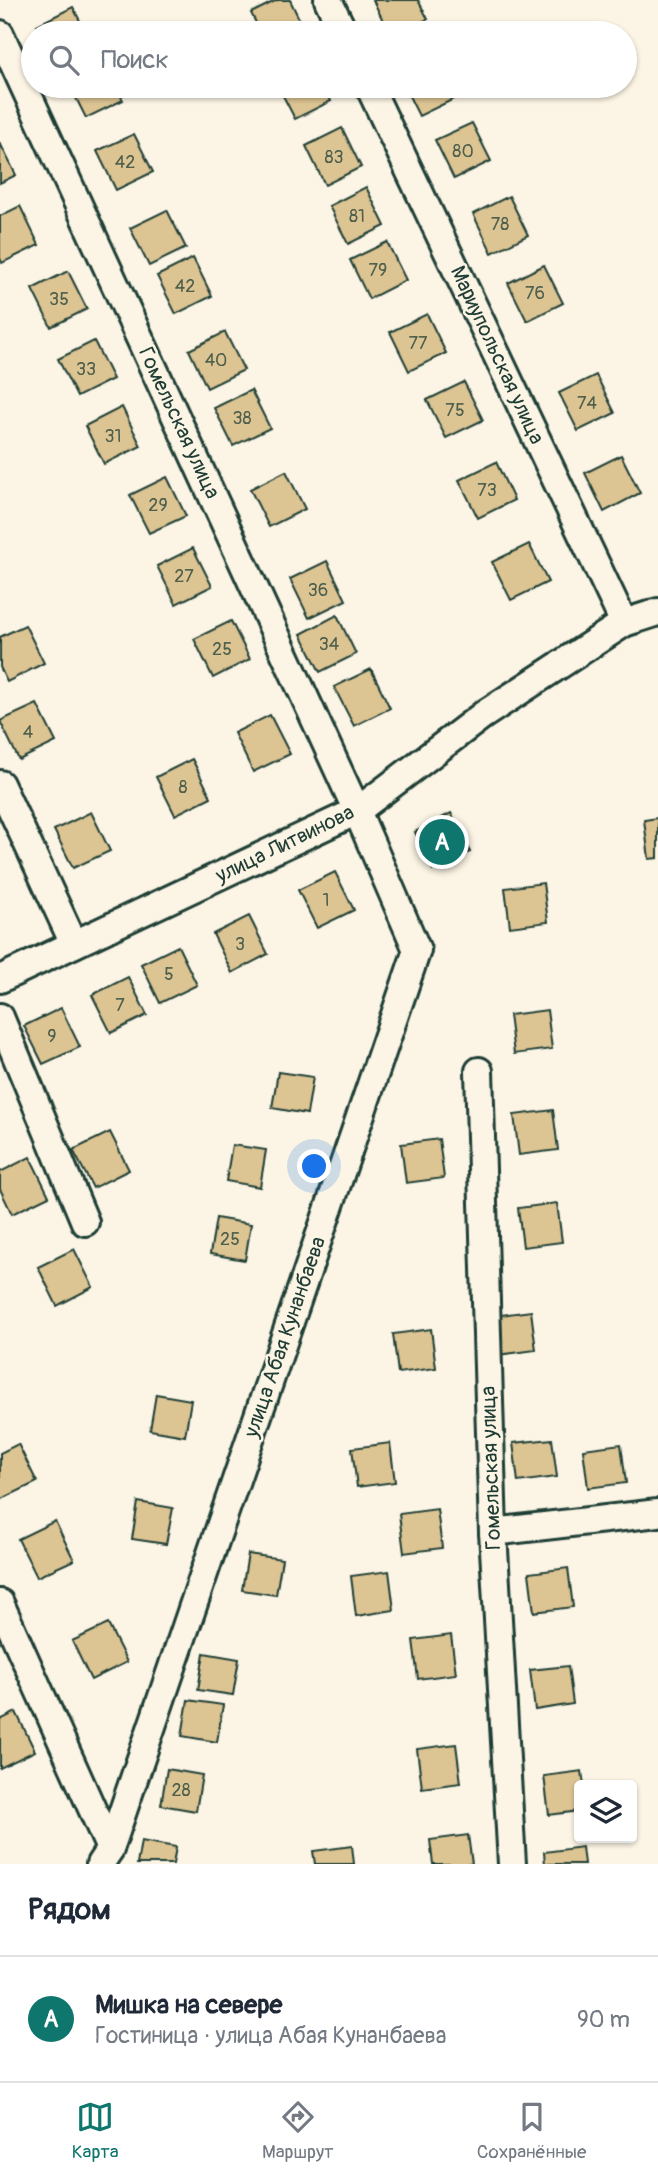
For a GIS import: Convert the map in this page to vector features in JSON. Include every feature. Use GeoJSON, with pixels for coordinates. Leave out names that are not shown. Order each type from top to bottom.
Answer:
{"type":"FeatureCollection","features":[{"type":"Feature","properties":{"kind":"street"},"geometry":{"type":"LineString","coordinates":[[328,0],[338,21]]}},
{"type":"Feature","properties":{"kind":"street","name":"Гомельская улица"},"geometry":{"type":"LineString","coordinates":[[0,34],[21,80]]}},
{"type":"Feature","properties":{"kind":"street","name":"Гомельская улица"},"geometry":{"type":"LineString","coordinates":[[29,98],[358,811]]}},
{"type":"Feature","properties":{"kind":"street","name":"Мариупольская улица"},"geometry":{"type":"LineString","coordinates":[[375,98],[624,623]]}},
{"type":"Feature","properties":{"kind":"street","name":"улица Литвинова"},"geometry":{"type":"LineString","coordinates":[[0,979],[358,811],[483,715],[624,623],[658,612]]}},
{"type":"Feature","properties":{"kind":"street"},"geometry":{"type":"LineString","coordinates":[[0,784],[75,944]]}},
{"type":"Feature","properties":{"kind":"street","name":"улица Абая Кунанбаева"},"geometry":{"type":"LineString","coordinates":[[105,1856],[417,950],[358,811]]}},
{"type":"Feature","properties":{"kind":"street"},"geometry":{"type":"LineString","coordinates":[[0,1017],[85,1222]]}},
{"type":"Feature","properties":{"kind":"street","name":"Гомельская улица"},"geometry":{"type":"LineString","coordinates":[[479,1071],[493,1532],[512,1864]]}},
{"type":"Feature","properties":{"kind":"street"},"geometry":{"type":"LineString","coordinates":[[493,1532],[658,1513]]}},
{"type":"Feature","properties":{"kind":"street"},"geometry":{"type":"LineString","coordinates":[[0,1603],[105,1856]]}},
{"type":"Feature","properties":{"kind":"building"},"geometry":{"type":"Polygon","coordinates":[[[277,0],[290,0],[300,21],[255,21],[251,13],[277,0]]]}},
{"type":"Feature","properties":{"kind":"building"},"geometry":{"type":"Polygon","coordinates":[[[373,0],[418,0],[428,19],[424,21],[383,21],[373,0]]]}},
{"type":"Feature","properties":{"kind":"building"},"geometry":{"type":"Polygon","coordinates":[[[73,7],[80,21],[45,21],[73,7]]]}},
{"type":"Feature","properties":{"kind":"building"},"geometry":{"type":"Polygon","coordinates":[[[76,98],[123,100],[86,118],[76,98]]]}},
{"type":"Feature","properties":{"kind":"building"},"geometry":{"type":"Polygon","coordinates":[[[284,98],[330,98],[331,101],[295,119],[284,98]]]}},
{"type":"Feature","properties":{"kind":"building"},"geometry":{"type":"Polygon","coordinates":[[[410,98],[456,98],[419,116],[410,98]]]}},
{"type":"Feature","properties":{"kind":"building"},"geometry":{"type":"Polygon","coordinates":[[[472,123],[491,161],[454,179],[435,140],[472,123]]]}},
{"type":"Feature","properties":{"kind":"building"},"geometry":{"type":"Polygon","coordinates":[[[342,128],[361,167],[325,185],[306,146],[342,128]]]}},
{"type":"Feature","properties":{"kind":"building"},"geometry":{"type":"Polygon","coordinates":[[[134,134],[153,172],[116,190],[97,151],[134,134]]]}},
{"type":"Feature","properties":{"kind":"building"},"geometry":{"type":"Polygon","coordinates":[[[0,143],[16,175],[0,183],[0,143]]]}},
{"type":"Feature","properties":{"kind":"building"},"geometry":{"type":"Polygon","coordinates":[[[366,187],[385,226],[348,244],[329,206],[366,187]]]}},
{"type":"Feature","properties":{"kind":"building"},"geometry":{"type":"Polygon","coordinates":[[[509,196],[528,235],[492,253],[473,214],[509,196]]]}},
{"type":"Feature","properties":{"kind":"building"},"geometry":{"type":"Polygon","coordinates":[[[20,206],[39,245],[2,263],[0,216],[20,206]]]}},
{"type":"Feature","properties":{"kind":"building"},"geometry":{"type":"Polygon","coordinates":[[[167,210],[186,248],[149,266],[130,228],[167,210]]]}},
{"type":"Feature","properties":{"kind":"building"},"geometry":{"type":"Polygon","coordinates":[[[387,242],[406,280],[369,299],[350,260],[387,242]]]}},
{"type":"Feature","properties":{"kind":"building"},"geometry":{"type":"Polygon","coordinates":[[[193,258],[212,296],[176,314],[157,276],[193,258]]]}},
{"type":"Feature","properties":{"kind":"building"},"geometry":{"type":"Polygon","coordinates":[[[544,265],[563,303],[527,321],[508,283],[544,265]]]}},
{"type":"Feature","properties":{"kind":"building"},"geometry":{"type":"Polygon","coordinates":[[[68,271],[87,309],[51,327],[32,289],[68,271]]]}},
{"type":"Feature","properties":{"kind":"building"},"geometry":{"type":"Polygon","coordinates":[[[427,314],[446,353],[409,371],[390,332],[427,314]]]}},
{"type":"Feature","properties":{"kind":"building"},"geometry":{"type":"Polygon","coordinates":[[[225,332],[244,370],[207,388],[189,350],[225,332]]]}},
{"type":"Feature","properties":{"kind":"building"},"geometry":{"type":"Polygon","coordinates":[[[94,341],[113,379],[77,397],[58,359],[94,341]]]}},
{"type":"Feature","properties":{"kind":"building"},"geometry":{"type":"Polygon","coordinates":[[[596,375],[615,413],[578,431],[559,393],[596,375]]]}},
{"type":"Feature","properties":{"kind":"building"},"geometry":{"type":"Polygon","coordinates":[[[464,382],[483,420],[446,438],[427,400],[464,382]]]}},
{"type":"Feature","properties":{"kind":"building"},"geometry":{"type":"Polygon","coordinates":[[[251,390],[270,428],[233,446],[214,408],[251,390]]]}},
{"type":"Feature","properties":{"kind":"building"},"geometry":{"type":"Polygon","coordinates":[[[122,407],[141,446],[104,464],[85,426],[122,407]]]}},
{"type":"Feature","properties":{"kind":"building"},"geometry":{"type":"Polygon","coordinates":[[[621,455],[640,493],[604,512],[585,473],[621,455]]]}},
{"type":"Feature","properties":{"kind":"building"},"geometry":{"type":"Polygon","coordinates":[[[496,462],[514,500],[478,518],[459,480],[496,462]]]}},
{"type":"Feature","properties":{"kind":"building"},"geometry":{"type":"Polygon","coordinates":[[[286,471],[305,509],[269,527],[250,489],[286,471]]]}},
{"type":"Feature","properties":{"kind":"building"},"geometry":{"type":"Polygon","coordinates":[[[167,477],[186,516],[149,533],[130,495],[167,477]]]}},
{"type":"Feature","properties":{"kind":"building"},"geometry":{"type":"Polygon","coordinates":[[[529,544],[548,582],[511,600],[492,562],[529,544]]]}},
{"type":"Feature","properties":{"kind":"building"},"geometry":{"type":"Polygon","coordinates":[[[193,548],[212,586],[176,604],[157,566],[193,548]]]}},
{"type":"Feature","properties":{"kind":"building"},"geometry":{"type":"Polygon","coordinates":[[[327,561],[346,600],[309,618],[290,579],[327,561]]]}},
{"type":"Feature","properties":{"kind":"building"},"geometry":{"type":"Polygon","coordinates":[[[337,615],[356,654],[320,672],[301,634],[337,615]]]}},
{"type":"Feature","properties":{"kind":"building"},"geometry":{"type":"Polygon","coordinates":[[[231,621],[250,659],[213,678],[194,639],[231,621]]]}},
{"type":"Feature","properties":{"kind":"building"},"geometry":{"type":"Polygon","coordinates":[[[25,625],[44,663],[7,682],[0,667],[0,637],[25,625]]]}},
{"type":"Feature","properties":{"kind":"building"},"geometry":{"type":"Polygon","coordinates":[[[371,669],[390,708],[354,726],[334,687],[371,669]]]}},
{"type":"Feature","properties":{"kind":"building"},"geometry":{"type":"Polygon","coordinates":[[[37,704],[56,742],[19,760],[0,721],[37,704]]]}},
{"type":"Feature","properties":{"kind":"building"},"geometry":{"type":"Polygon","coordinates":[[[270,715],[290,754],[253,772],[234,733],[270,715]]]}},
{"type":"Feature","properties":{"kind":"building"},"geometry":{"type":"Polygon","coordinates":[[[192,759],[211,797],[175,815],[156,777],[192,759]]]}},
{"type":"Feature","properties":{"kind":"building"},"geometry":{"type":"Polygon","coordinates":[[[91,812],[110,851],[73,868],[54,830],[91,812]]]}},
{"type":"Feature","properties":{"kind":"building"},"geometry":{"type":"Polygon","coordinates":[[[451,813],[470,852],[433,870],[415,832],[451,813]]]}},
{"type":"Feature","properties":{"kind":"building"},"geometry":{"type":"Polygon","coordinates":[[[658,818],[658,858],[649,859],[644,820],[658,818]]]}},
{"type":"Feature","properties":{"kind":"building"},"geometry":{"type":"Polygon","coordinates":[[[335,872],[354,910],[317,928],[298,890],[335,872]]]}},
{"type":"Feature","properties":{"kind":"building"},"geometry":{"type":"Polygon","coordinates":[[[543,883],[548,922],[510,927],[505,888],[543,883]]]}},
{"type":"Feature","properties":{"kind":"building"},"geometry":{"type":"Polygon","coordinates":[[[249,916],[268,954],[232,973],[213,934],[249,916]]]}},
{"type":"Feature","properties":{"kind":"building"},"geometry":{"type":"Polygon","coordinates":[[[178,946],[197,985],[160,1003],[141,964],[178,946]]]}},
{"type":"Feature","properties":{"kind":"building"},"geometry":{"type":"Polygon","coordinates":[[[128,977],[147,1015],[111,1033],[92,995],[128,977]]]}},
{"type":"Feature","properties":{"kind":"building"},"geometry":{"type":"Polygon","coordinates":[[[61,1008],[80,1047],[43,1064],[24,1026],[61,1008]]]}},
{"type":"Feature","properties":{"kind":"building"},"geometry":{"type":"Polygon","coordinates":[[[547,1010],[552,1049],[514,1054],[509,1015],[547,1010]]]}},
{"type":"Feature","properties":{"kind":"building"},"geometry":{"type":"Polygon","coordinates":[[[278,1072],[313,1077],[307,1114],[272,1108],[278,1072]]]}},
{"type":"Feature","properties":{"kind":"building"},"geometry":{"type":"Polygon","coordinates":[[[553,1110],[558,1150],[519,1155],[514,1115],[553,1110]]]}},
{"type":"Feature","properties":{"kind":"building"},"geometry":{"type":"Polygon","coordinates":[[[110,1132],[129,1170],[93,1188],[73,1150],[110,1132]]]}},
{"type":"Feature","properties":{"kind":"building"},"geometry":{"type":"Polygon","coordinates":[[[439,1139],[444,1178],[406,1183],[401,1144],[439,1139]]]}},
{"type":"Feature","properties":{"kind":"building"},"geometry":{"type":"Polygon","coordinates":[[[232,1145],[266,1150],[260,1187],[226,1181],[232,1145]]]}},
{"type":"Feature","properties":{"kind":"building"},"geometry":{"type":"Polygon","coordinates":[[[30,1157],[49,1196],[12,1214],[0,1189],[0,1172],[30,1157]]]}},
{"type":"Feature","properties":{"kind":"building"},"geometry":{"type":"Polygon","coordinates":[[[557,1203],[562,1242],[523,1247],[518,1208],[557,1203]]]}},
{"type":"Feature","properties":{"kind":"building"},"geometry":{"type":"Polygon","coordinates":[[[216,1218],[251,1224],[245,1260],[210,1254],[216,1218]]]}},
{"type":"Feature","properties":{"kind":"building"},"geometry":{"type":"Polygon","coordinates":[[[74,1249],[93,1287],[57,1306],[38,1267],[74,1249]]]}},
{"type":"Feature","properties":{"kind":"building"},"geometry":{"type":"Polygon","coordinates":[[[531,1311],[536,1350],[498,1355],[493,1316],[531,1311]]]}},
{"type":"Feature","properties":{"kind":"building"},"geometry":{"type":"Polygon","coordinates":[[[431,1329],[436,1368],[398,1373],[393,1334],[431,1329]]]}},
{"type":"Feature","properties":{"kind":"building"},"geometry":{"type":"Polygon","coordinates":[[[156,1394],[191,1400],[185,1436],[150,1430],[156,1394]]]}},
{"type":"Feature","properties":{"kind":"building"},"geometry":{"type":"Polygon","coordinates":[[[552,1439],[557,1477],[518,1482],[513,1443],[552,1439]]]}},
{"type":"Feature","properties":{"kind":"building"},"geometry":{"type":"Polygon","coordinates":[[[390,1443],[395,1482],[357,1487],[352,1448],[390,1443]]]}},
{"type":"Feature","properties":{"kind":"building"},"geometry":{"type":"Polygon","coordinates":[[[18,1444],[37,1482],[0,1500],[0,1453],[18,1444]]]}},
{"type":"Feature","properties":{"kind":"building"},"geometry":{"type":"Polygon","coordinates":[[[621,1444],[626,1483],[588,1488],[583,1449],[621,1444]]]}},
{"type":"Feature","properties":{"kind":"building"},"geometry":{"type":"Polygon","coordinates":[[[138,1502],[173,1508],[166,1544],[132,1539],[138,1502]]]}},
{"type":"Feature","properties":{"kind":"building"},"geometry":{"type":"Polygon","coordinates":[[[437,1509],[442,1548],[404,1553],[399,1514],[437,1509]]]}},
{"type":"Feature","properties":{"kind":"building"},"geometry":{"type":"Polygon","coordinates":[[[55,1521],[74,1560],[37,1577],[18,1539],[55,1521]]]}},
{"type":"Feature","properties":{"kind":"building"},"geometry":{"type":"Polygon","coordinates":[[[248,1554],[282,1559],[276,1595],[242,1590],[248,1554]]]}},
{"type":"Feature","properties":{"kind":"building"},"geometry":{"type":"Polygon","coordinates":[[[568,1568],[573,1607],[534,1612],[529,1573],[568,1568]]]}},
{"type":"Feature","properties":{"kind":"building"},"geometry":{"type":"Polygon","coordinates":[[[389,1571],[394,1610],[356,1616],[351,1576],[389,1571]]]}},
{"type":"Feature","properties":{"kind":"building"},"geometry":{"type":"Polygon","coordinates":[[[108,1624],[127,1662],[91,1680],[72,1641],[108,1624]]]}},
{"type":"Feature","properties":{"kind":"building"},"geometry":{"type":"Polygon","coordinates":[[[451,1635],[456,1674],[418,1679],[413,1640],[451,1635]]]}},
{"type":"Feature","properties":{"kind":"building"},"geometry":{"type":"Polygon","coordinates":[[[204,1653],[239,1659],[233,1695],[198,1690],[204,1653]]]}},
{"type":"Feature","properties":{"kind":"building"},"geometry":{"type":"Polygon","coordinates":[[[568,1666],[573,1704],[535,1710],[530,1670],[568,1666]]]}},
{"type":"Feature","properties":{"kind":"building"},"geometry":{"type":"Polygon","coordinates":[[[188,1700],[223,1705],[217,1742],[182,1736],[188,1700]]]}},
{"type":"Feature","properties":{"kind":"building"},"geometry":{"type":"Polygon","coordinates":[[[16,1712],[35,1751],[0,1768],[0,1720],[16,1712]]]}},
{"type":"Feature","properties":{"kind":"building"},"geometry":{"type":"Polygon","coordinates":[[[456,1744],[461,1783],[422,1788],[417,1749],[456,1744]]]}},
{"type":"Feature","properties":{"kind":"building"},"geometry":{"type":"Polygon","coordinates":[[[167,1769],[202,1775],[196,1811],[161,1805],[167,1769]]]}},
{"type":"Feature","properties":{"kind":"building"},"geometry":{"type":"Polygon","coordinates":[[[582,1771],[583,1780],[574,1780],[574,1812],[549,1815],[544,1776],[582,1771]]]}},
{"type":"Feature","properties":{"kind":"building"},"geometry":{"type":"Polygon","coordinates":[[[468,1835],[472,1864],[433,1864],[430,1840],[468,1835]]]}},
{"type":"Feature","properties":{"kind":"building"},"geometry":{"type":"Polygon","coordinates":[[[141,1841],[176,1847],[173,1864],[137,1864],[141,1841]]]}},
{"type":"Feature","properties":{"kind":"building"},"geometry":{"type":"Polygon","coordinates":[[[352,1846],[354,1864],[315,1864],[313,1851],[352,1846]]]}},
{"type":"Feature","properties":{"kind":"building"},"geometry":{"type":"Polygon","coordinates":[[[582,1847],[584,1864],[545,1864],[544,1852],[582,1847]]]}},
{"type":"Feature","properties":{"kind":"place","name":"Мишка на севере"},"geometry":{"type":"Point","coordinates":[442,842]}}]}
